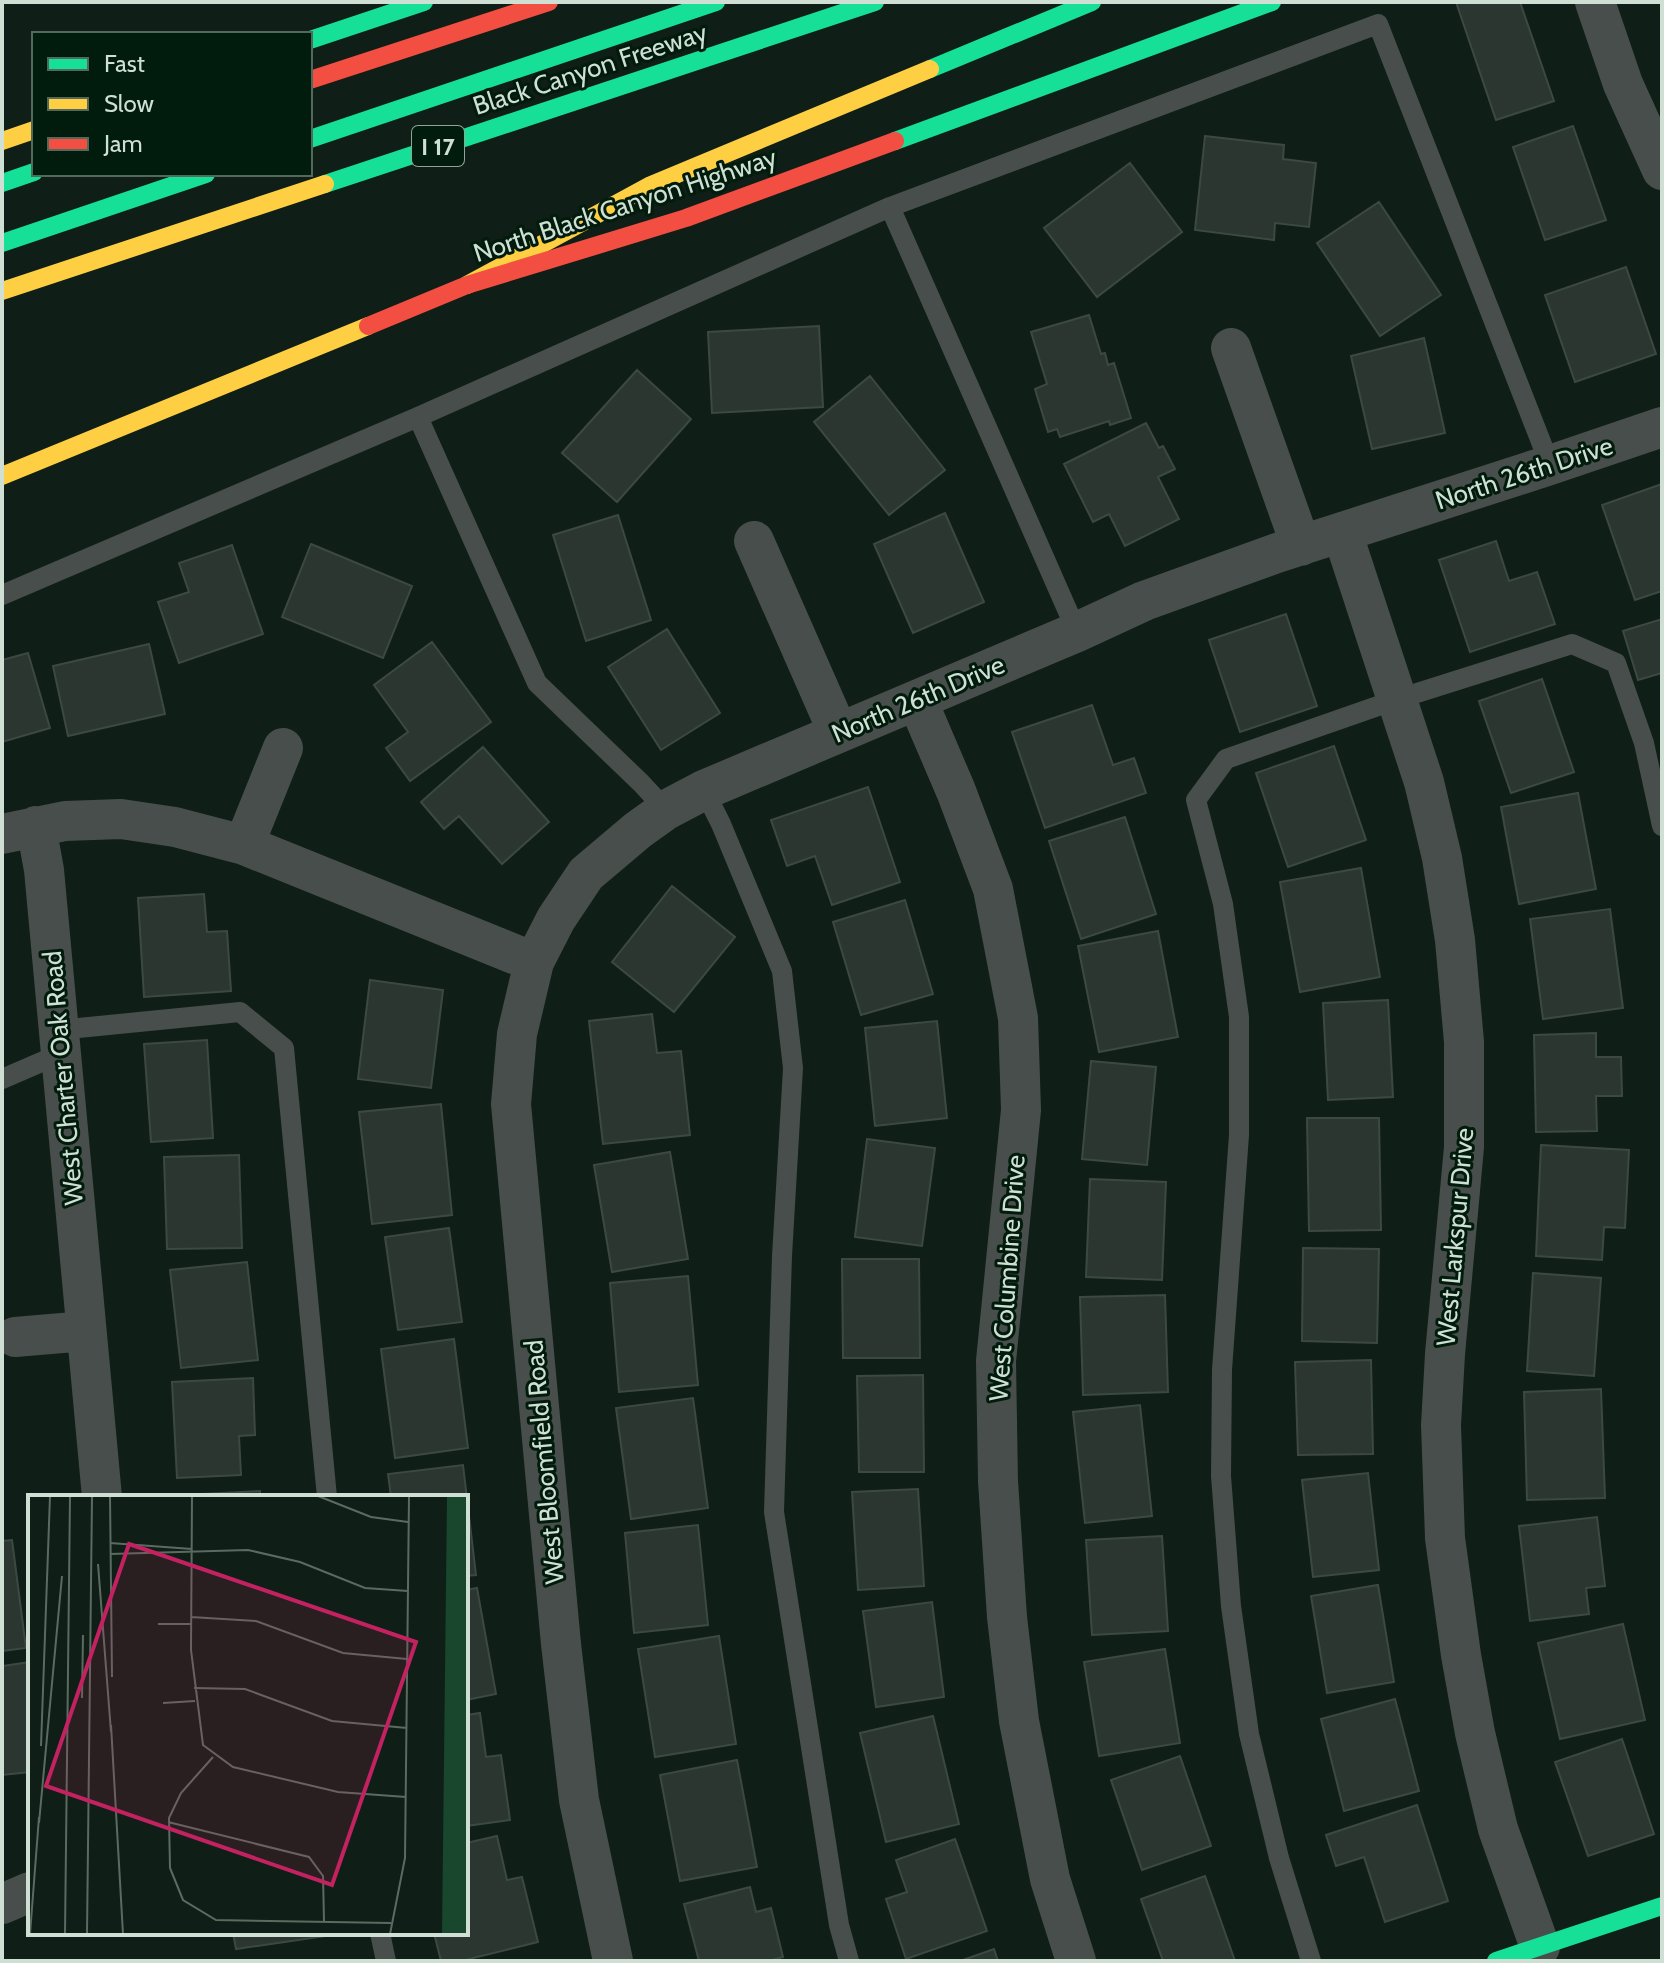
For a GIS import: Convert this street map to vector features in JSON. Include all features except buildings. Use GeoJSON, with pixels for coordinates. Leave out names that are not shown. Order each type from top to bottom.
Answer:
{"type":"FeatureCollection","features":[{"type":"Feature","properties":{"kind":"main road"},"geometry":{"type":"LineString","coordinates":[[312,39],[424,2]]}},
{"type":"Feature","properties":{"kind":"main road"},"geometry":{"type":"LineString","coordinates":[[312,79],[549,2]]}},
{"type":"Feature","properties":{"kind":"main road"},"geometry":{"type":"LineString","coordinates":[[312,138],[716,2]]}},
{"type":"Feature","properties":{"kind":"main road","name":"Black Canyon Freeway"},"geometry":{"type":"LineString","coordinates":[[2,291],[875,2]]}},
{"type":"Feature","properties":{"kind":"main road"},"geometry":{"type":"LineString","coordinates":[[467,285],[651,185],[1092,2]]}},
{"type":"Feature","properties":{"kind":"main road","name":"North Black Canyon Highway"},"geometry":{"type":"LineString","coordinates":[[2,476],[467,285],[686,218],[1272,2]]}},
{"type":"Feature","properties":{"kind":"main road"},"geometry":{"type":"LineString","coordinates":[[2,141],[32,131]]}},
{"type":"Feature","properties":{"kind":"main road"},"geometry":{"type":"LineString","coordinates":[[2,183],[32,173]]}},
{"type":"Feature","properties":{"kind":"main road"},"geometry":{"type":"LineString","coordinates":[[2,243],[200,176]]}},
{"type":"Feature","properties":{"kind":"main road"},"geometry":{"type":"LineString","coordinates":[[1496,1961],[1662,1906]]}},
{"type":"Feature","properties":{"kind":"street"},"geometry":{"type":"LineString","coordinates":[[1595,2],[1623,84],[1662,170]]}},
{"type":"Feature","properties":{"kind":"street"},"geometry":{"type":"LineString","coordinates":[[1231,348],[1301,546]]}},
{"type":"Feature","properties":{"kind":"street","name":"North 26th Drive"},"geometry":{"type":"LineString","coordinates":[[534,962],[556,919],[586,874],[666,810],[704,790],[1144,601],[1662,427]]}},
{"type":"Feature","properties":{"kind":"street","name":"West Larkspur Drive"},"geometry":{"type":"LineString","coordinates":[[1342,532],[1424,782],[1442,858],[1455,940],[1464,1042],[1464,1147],[1441,1425],[1445,1538],[1475,1733],[1498,1829],[1540,1947]]}},
{"type":"Feature","properties":{"kind":"street"},"geometry":{"type":"LineString","coordinates":[[754,541],[838,732]]}},
{"type":"Feature","properties":{"kind":"street","name":"West Columbine Drive"},"geometry":{"type":"LineString","coordinates":[[917,700],[993,889],[1018,1018],[1021,1110],[996,1361],[998,1481],[1007,1617],[1019,1721],[1050,1879],[1076,1961]]}},
{"type":"Feature","properties":{"kind":"street"},"geometry":{"type":"LineString","coordinates":[[244,845],[283,748]]}},
{"type":"Feature","properties":{"kind":"street"},"geometry":{"type":"LineString","coordinates":[[19,830],[65,821],[121,819],[175,827],[244,845],[534,962]]}},
{"type":"Feature","properties":{"kind":"street","name":"West Charter Oak Road"},"geometry":{"type":"LineString","coordinates":[[19,830],[44,870],[102,1495]]}},
{"type":"Feature","properties":{"kind":"street","name":"West Bloomfield Road"},"geometry":{"type":"LineString","coordinates":[[534,962],[517,1034],[511,1104],[562,1660],[579,1800],[613,1961]]}},
{"type":"Feature","properties":{"kind":"street"},"geometry":{"type":"LineString","coordinates":[[15,1337],[86,1331]]}},
{"type":"Feature","properties":{"kind":"street"},"geometry":{"type":"LineString","coordinates":[[2,1904],[28,1893]]}},
{"type":"Feature","properties":{"kind":"lane"},"geometry":{"type":"LineString","coordinates":[[2,595],[418,417],[890,207],[1378,24],[1550,465]]}},
{"type":"Feature","properties":{"kind":"lane"},"geometry":{"type":"LineString","coordinates":[[890,207],[1077,632]]}},
{"type":"Feature","properties":{"kind":"lane"},"geometry":{"type":"LineString","coordinates":[[418,417],[537,683],[666,810]]}},
{"type":"Feature","properties":{"kind":"lane"},"geometry":{"type":"LineString","coordinates":[[1311,1961],[1279,1858],[1249,1734],[1231,1606],[1221,1476],[1222,1370],[1239,1135],[1239,1017],[1223,904],[1196,800],[1226,759],[1398,699],[1572,644],[1616,663],[1644,743],[1662,826]]}},
{"type":"Feature","properties":{"kind":"lane"},"geometry":{"type":"LineString","coordinates":[[704,790],[782,971],[793,1068],[782,1256],[774,1512],[839,1925],[849,1961]]}},
{"type":"Feature","properties":{"kind":"lane"},"geometry":{"type":"LineString","coordinates":[[2,1079],[59,1042],[240,1012],[284,1048],[327,1495]]}},
{"type":"Feature","properties":{"kind":"lane"},"geometry":{"type":"LineString","coordinates":[[380,1935],[386,1961]]}},
{"type":"Feature","properties":{"kind":"traffic: fast"},"geometry":{"type":"LineString","coordinates":[[312,39],[424,2]]}},
{"type":"Feature","properties":{"kind":"traffic: fast"},"geometry":{"type":"LineString","coordinates":[[312,138],[716,2]]}},
{"type":"Feature","properties":{"kind":"traffic: fast"},"geometry":{"type":"LineString","coordinates":[[325,184],[875,2]]}},
{"type":"Feature","properties":{"kind":"traffic: fast"},"geometry":{"type":"LineString","coordinates":[[930,69],[1092,2]]}},
{"type":"Feature","properties":{"kind":"traffic: fast"},"geometry":{"type":"LineString","coordinates":[[895,141],[1272,2]]}},
{"type":"Feature","properties":{"kind":"traffic: fast"},"geometry":{"type":"LineString","coordinates":[[2,183],[32,173]]}},
{"type":"Feature","properties":{"kind":"traffic: fast"},"geometry":{"type":"LineString","coordinates":[[2,243],[200,176]]}},
{"type":"Feature","properties":{"kind":"traffic: fast"},"geometry":{"type":"LineString","coordinates":[[1496,1961],[1662,1906]]}},
{"type":"Feature","properties":{"kind":"traffic: slow"},"geometry":{"type":"LineString","coordinates":[[467,285],[651,185],[930,69]]}},
{"type":"Feature","properties":{"kind":"traffic: slow"},"geometry":{"type":"LineString","coordinates":[[2,141],[32,131]]}},
{"type":"Feature","properties":{"kind":"traffic: slow"},"geometry":{"type":"LineString","coordinates":[[2,291],[325,184]]}},
{"type":"Feature","properties":{"kind":"traffic: slow"},"geometry":{"type":"LineString","coordinates":[[2,476],[368,326]]}},
{"type":"Feature","properties":{"kind":"traffic: jam"},"geometry":{"type":"LineString","coordinates":[[312,79],[549,2]]}},
{"type":"Feature","properties":{"kind":"traffic: jam"},"geometry":{"type":"LineString","coordinates":[[368,326],[467,285],[686,218],[895,141]]}}]}
